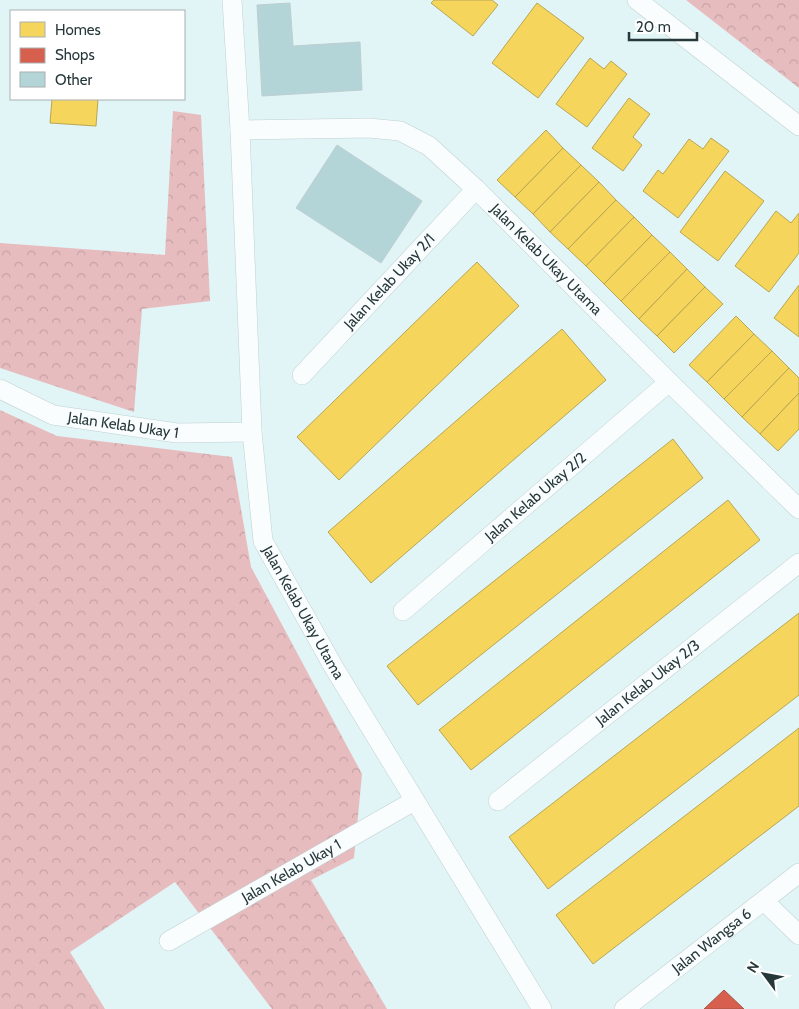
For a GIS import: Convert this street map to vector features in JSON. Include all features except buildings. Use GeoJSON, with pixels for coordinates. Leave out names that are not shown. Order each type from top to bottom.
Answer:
{"type":"FeatureCollection","features":[{"type":"Feature","properties":{"kind":"street","name":"Jalan Kelab Ukay Utama"},"geometry":{"type":"LineString","coordinates":[[232,0],[240,130],[252,432],[263,541],[333,666],[542,1009]]}},
{"type":"Feature","properties":{"kind":"street"},"geometry":{"type":"LineString","coordinates":[[637,0],[799,126]]}},
{"type":"Feature","properties":{"kind":"street","name":"Jalan Kelab Ukay Utama"},"geometry":{"type":"LineString","coordinates":[[240,130],[369,128],[400,131],[428,146],[476,189],[799,509]]}},
{"type":"Feature","properties":{"kind":"street","name":"Jalan Kelab Ukay 2/1"},"geometry":{"type":"LineString","coordinates":[[302,375],[476,189]]}},
{"type":"Feature","properties":{"kind":"street","name":"Jalan Kelab Ukay 2/2"},"geometry":{"type":"LineString","coordinates":[[403,611],[669,382]]}},
{"type":"Feature","properties":{"kind":"street","name":"Jalan Kelab Ukay 1"},"geometry":{"type":"LineString","coordinates":[[0,389],[54,414],[177,433],[252,432]]}},
{"type":"Feature","properties":{"kind":"street","name":"Jalan Kelab Ukay 2/3"},"geometry":{"type":"LineString","coordinates":[[498,801],[799,564]]}},
{"type":"Feature","properties":{"kind":"street","name":"Jalan Kelab Ukay 1"},"geometry":{"type":"LineString","coordinates":[[169,941],[414,801]]}},
{"type":"Feature","properties":{"kind":"street","name":"Jalan Wangsa 6"},"geometry":{"type":"LineString","coordinates":[[624,1009],[799,873]]}},
{"type":"Feature","properties":{"kind":"street"},"geometry":{"type":"LineString","coordinates":[[764,901],[799,935]]}},
{"type":"Feature","properties":{"kind":"green space"},"geometry":{"type":"Polygon","coordinates":[[[686,0],[799,0],[799,88],[686,0]]]}},
{"type":"Feature","properties":{"kind":"green space"},"geometry":{"type":"Polygon","coordinates":[[[173,111],[201,115],[210,301],[142,309],[134,412],[0,368],[0,243],[165,255],[173,111]]]}},
{"type":"Feature","properties":{"kind":"green space"},"geometry":{"type":"Polygon","coordinates":[[[0,410],[57,436],[232,457],[251,567],[362,774],[354,858],[311,880],[387,1009],[272,1009],[175,882],[70,952],[105,1009],[0,1009],[0,410]]]}}]}
